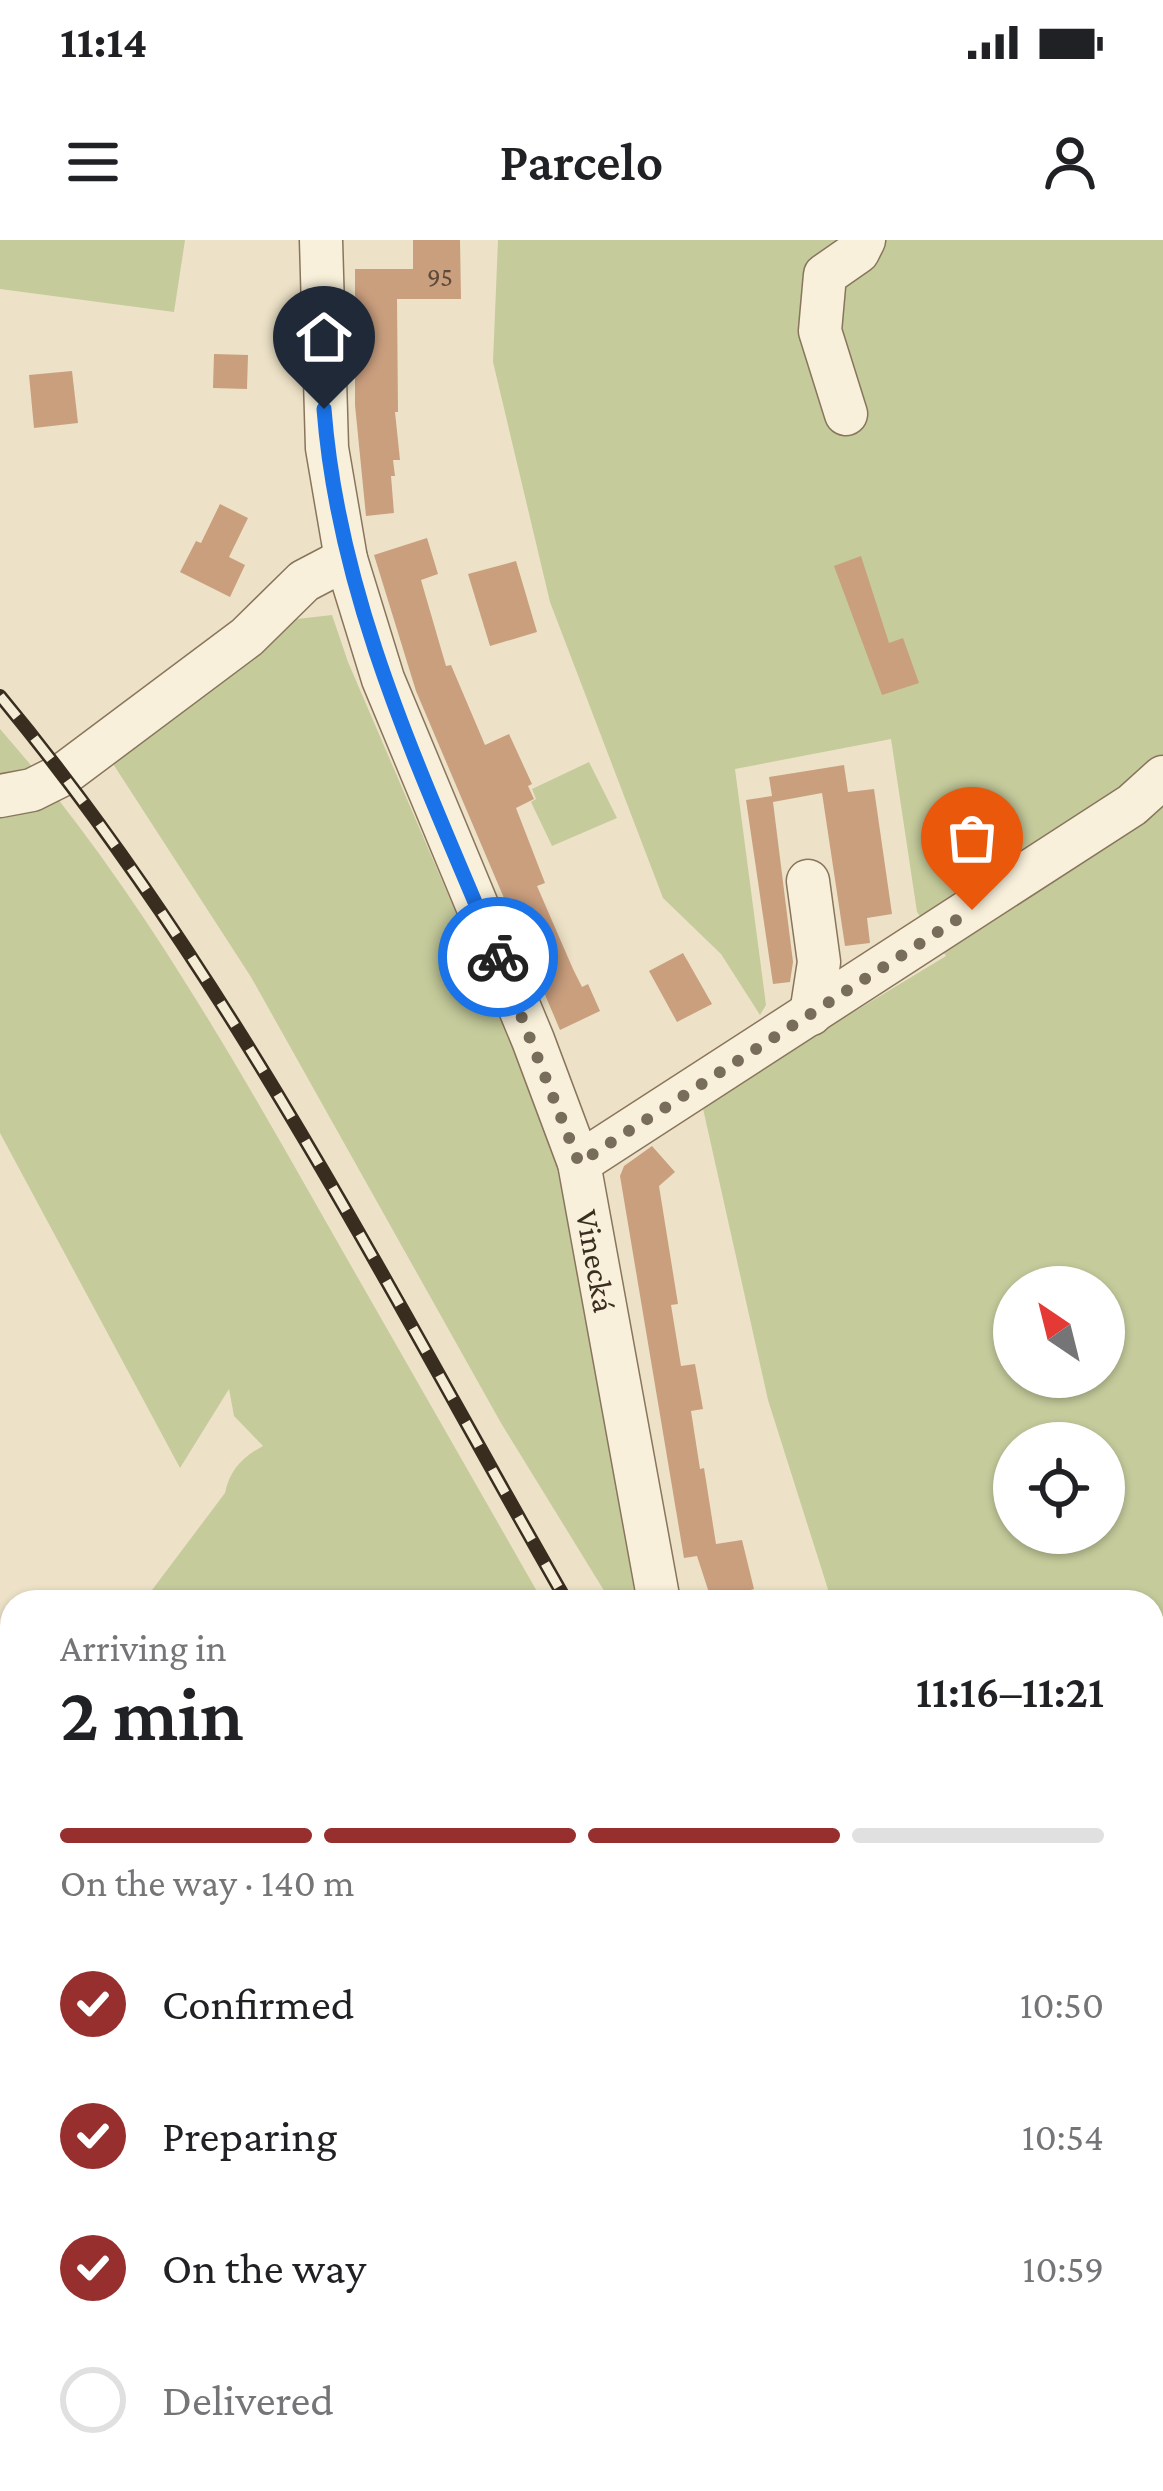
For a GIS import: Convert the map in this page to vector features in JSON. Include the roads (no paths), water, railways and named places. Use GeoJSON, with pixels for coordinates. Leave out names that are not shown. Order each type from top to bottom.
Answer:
{"type":"FeatureCollection","features":[{"type":"Feature","properties":{"kind":"street","name":"Vinecká"},"geometry":{"type":"LineString","coordinates":[[321,240],[327,448],[346,559],[382,679],[533,1040],[579,1163],[657,1590]]}},
{"type":"Feature","properties":{"kind":"street"},"geometry":{"type":"LineString","coordinates":[[846,414],[820,331],[825,275],[858,252],[864,240]]}},
{"type":"Feature","properties":{"kind":"street"},"geometry":{"type":"LineString","coordinates":[[0,796],[32,790],[64,774],[247,637],[304,581],[346,559]]}},
{"type":"Feature","properties":{"kind":"street"},"geometry":{"type":"LineString","coordinates":[[579,1163],[1132,805],[1163,777]]}},
{"type":"Feature","properties":{"kind":"street"},"geometry":{"type":"LineString","coordinates":[[808,881],[819,962],[811,1014]]}},
{"type":"Feature","properties":{"kind":"railway"},"geometry":{"type":"LineString","coordinates":[[0,696],[83,801],[233,1022],[370,1252],[560,1590]]}}]}
